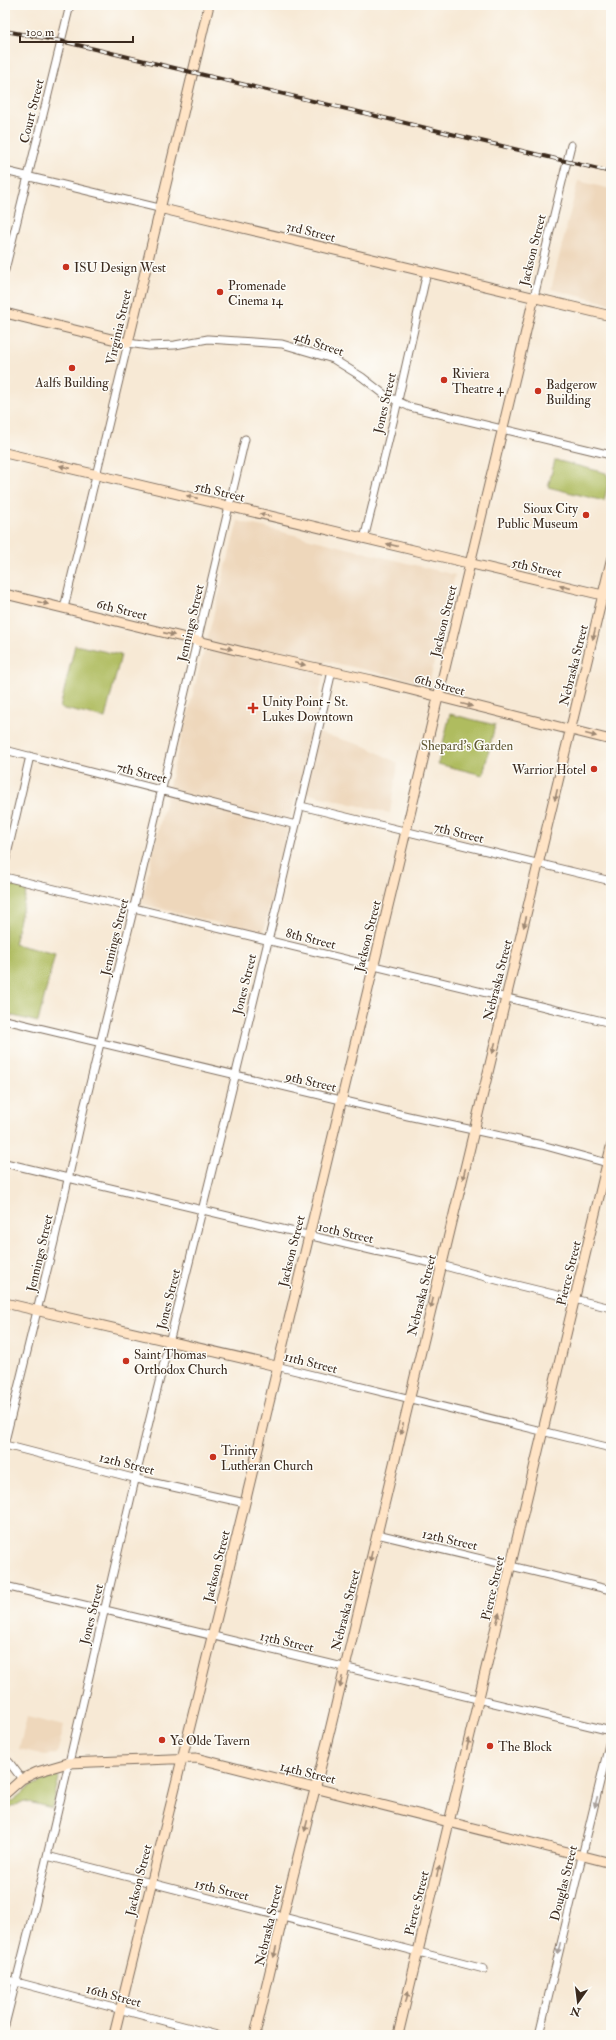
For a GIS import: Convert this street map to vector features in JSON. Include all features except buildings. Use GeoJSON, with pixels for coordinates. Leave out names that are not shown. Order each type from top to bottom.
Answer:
{"type":"FeatureCollection","features":[{"type":"Feature","properties":{"kind":"main road","name":"Virginia Street"},"geometry":{"type":"LineString","coordinates":[[128,343],[159,208],[209,5]]}},
{"type":"Feature","properties":{"kind":"main road","name":"3rd Street"},"geometry":{"type":"LineString","coordinates":[[159,208],[611,316]]}},
{"type":"Feature","properties":{"kind":"main road","name":"Jackson Street"},"geometry":{"type":"LineString","coordinates":[[114,2035],[245,1503],[276,1366],[534,297]]}},
{"type":"Feature","properties":{"kind":"main road","name":"4th Street"},"geometry":{"type":"LineString","coordinates":[[5,313],[128,343]]}},
{"type":"Feature","properties":{"kind":"main road","name":"5th Street"},"geometry":{"type":"LineString","coordinates":[[5,453],[607,596]]}},
{"type":"Feature","properties":{"kind":"main road","name":"Nebraska Street"},"geometry":{"type":"LineString","coordinates":[[255,2035],[283,1916],[316,1788],[570,730],[607,596],[611,561]]}},
{"type":"Feature","properties":{"kind":"main road","name":"6th Street"},"geometry":{"type":"LineString","coordinates":[[5,594],[259,656],[332,671],[611,740]]}},
{"type":"Feature","properties":{"kind":"main road","name":"Pierce Street"},"geometry":{"type":"LineString","coordinates":[[398,2035],[542,1431],[609,1163],[611,1147]]}},
{"type":"Feature","properties":{"kind":"main road","name":"11th Street"},"geometry":{"type":"LineString","coordinates":[[5,1303],[276,1366]]}},
{"type":"Feature","properties":{"kind":"main road","name":"14th Street"},"geometry":{"type":"LineString","coordinates":[[5,1794],[22,1779],[40,1771],[68,1763],[196,1758],[611,1863]]}},
{"type":"Feature","properties":{"kind":"street","name":"Court Street"},"geometry":{"type":"LineString","coordinates":[[5,270],[70,5]]}},
{"type":"Feature","properties":{"kind":"street","name":"Jackson Street"},"geometry":{"type":"LineString","coordinates":[[534,297],[571,145]]}},
{"type":"Feature","properties":{"kind":"street","name":"3rd Street"},"geometry":{"type":"LineString","coordinates":[[5,171],[159,208]]}},
{"type":"Feature","properties":{"kind":"street","name":"Jones Street"},"geometry":{"type":"LineString","coordinates":[[364,539],[398,401],[427,272]]}},
{"type":"Feature","properties":{"kind":"street","name":"4th Street"},"geometry":{"type":"LineString","coordinates":[[128,343],[149,346],[208,339],[282,344],[333,359],[362,377],[385,395],[410,406],[611,455]]}},
{"type":"Feature","properties":{"kind":"street","name":"Virginia Street"},"geometry":{"type":"LineString","coordinates":[[64,608],[128,343]]}},
{"type":"Feature","properties":{"kind":"street","name":"Jennings Street"},"geometry":{"type":"LineString","coordinates":[[5,1441],[38,1311],[68,1178],[198,641],[245,439]]}},
{"type":"Feature","properties":{"kind":"street","name":"Jones Street"},"geometry":{"type":"LineString","coordinates":[[5,2025],[203,1210],[234,1075],[301,806],[332,671]]}},
{"type":"Feature","properties":{"kind":"street","name":"7th Street"},"geometry":{"type":"LineString","coordinates":[[5,750],[296,824]]}},
{"type":"Feature","properties":{"kind":"street"},"geometry":{"type":"LineString","coordinates":[[5,863],[30,756]]}},
{"type":"Feature","properties":{"kind":"street","name":"7th Street"},"geometry":{"type":"LineString","coordinates":[[301,806],[611,881]]}},
{"type":"Feature","properties":{"kind":"street","name":"8th Street"},"geometry":{"type":"LineString","coordinates":[[5,877],[611,1023]]}},
{"type":"Feature","properties":{"kind":"street","name":"9th Street"},"geometry":{"type":"LineString","coordinates":[[5,1020],[341,1100],[474,1129],[609,1163]]}},
{"type":"Feature","properties":{"kind":"street","name":"10th Street"},"geometry":{"type":"LineString","coordinates":[[5,1163],[308,1236],[442,1265],[611,1308]]}},
{"type":"Feature","properties":{"kind":"street","name":"11th Street"},"geometry":{"type":"LineString","coordinates":[[276,1366],[611,1448]]}},
{"type":"Feature","properties":{"kind":"street","name":"12th Street"},"geometry":{"type":"LineString","coordinates":[[5,1445],[137,1479],[245,1503]]}},
{"type":"Feature","properties":{"kind":"street","name":"12th Street"},"geometry":{"type":"LineString","coordinates":[[376,1534],[611,1590]]}},
{"type":"Feature","properties":{"kind":"street","name":"13th Street"},"geometry":{"type":"LineString","coordinates":[[5,1586],[611,1731]]}},
{"type":"Feature","properties":{"kind":"street","name":"Douglas Street"},"geometry":{"type":"LineString","coordinates":[[538,2035],[611,1736]]}},
{"type":"Feature","properties":{"kind":"street"},"geometry":{"type":"LineString","coordinates":[[5,1759],[10,1762],[22,1779]]}},
{"type":"Feature","properties":{"kind":"street","name":"15th Street"},"geometry":{"type":"LineString","coordinates":[[47,1856],[484,1969]]}},
{"type":"Feature","properties":{"kind":"street","name":"16th Street"},"geometry":{"type":"LineString","coordinates":[[5,1979],[120,2008],[217,2035]]}},
{"type":"Feature","properties":{"kind":"shaded area"},"geometry":{"type":"Polygon","coordinates":[[[578,181],[611,189],[611,304],[551,289],[578,181]]]}},
{"type":"Feature","properties":{"kind":"shaded area","name":"Unity Point - St. Lukes Downtown"},"geometry":{"type":"Polygon","coordinates":[[[238,521],[455,575],[429,684],[326,661],[312,731],[365,746],[398,763],[390,813],[297,791],[263,934],[141,904],[169,785],[238,521]]]}},
{"type":"Feature","properties":{"kind":"shaded area"},"geometry":{"type":"Polygon","coordinates":[[[27,1717],[64,1726],[57,1754],[45,1755],[19,1749],[27,1717]]]}},
{"type":"Feature","properties":{"kind":"green space"},"geometry":{"type":"Polygon","coordinates":[[[555,460],[606,473],[609,479],[604,501],[548,487],[555,460]]]}},
{"type":"Feature","properties":{"kind":"green space"},"geometry":{"type":"Polygon","coordinates":[[[75,645],[121,655],[105,718],[60,708],[75,645]]]}},
{"type":"Feature","properties":{"kind":"green space","name":"Shepard’s Garden"},"geometry":{"type":"Polygon","coordinates":[[[450,714],[495,725],[483,775],[438,764],[450,714]]]}},
{"type":"Feature","properties":{"kind":"green space"},"geometry":{"type":"Polygon","coordinates":[[[5,884],[27,889],[14,944],[55,954],[38,1022],[5,1014],[5,884]]]}},
{"type":"Feature","properties":{"kind":"green space"},"geometry":{"type":"Polygon","coordinates":[[[57,1775],[59,1778],[52,1808],[24,1801],[5,1811],[6,1806],[31,1786],[57,1775]]]}},
{"type":"Feature","properties":{"kind":"railway"},"geometry":{"type":"LineString","coordinates":[[5,31],[61,41],[611,172]]}},
{"type":"Feature","properties":{"kind":"place","name":"ISU Design West"},"geometry":{"type":"Point","coordinates":[66,267]}},
{"type":"Feature","properties":{"kind":"place","name":"Promenade Cinema 14"},"geometry":{"type":"Point","coordinates":[220,292]}},
{"type":"Feature","properties":{"kind":"place","name":"Aalfs Building"},"geometry":{"type":"Point","coordinates":[72,368]}},
{"type":"Feature","properties":{"kind":"place","name":"Riviera Theatre 4"},"geometry":{"type":"Point","coordinates":[444,380]}},
{"type":"Feature","properties":{"kind":"place","name":"Badgerow Building"},"geometry":{"type":"Point","coordinates":[538,391]}},
{"type":"Feature","properties":{"kind":"place","name":"Sioux City Public Museum"},"geometry":{"type":"Point","coordinates":[586,515]}},
{"type":"Feature","properties":{"kind":"place","name":"Unity Point - St. Lukes Downtown"},"geometry":{"type":"Point","coordinates":[253,708]}},
{"type":"Feature","properties":{"kind":"place","name":"Warrior Hotel"},"geometry":{"type":"Point","coordinates":[594,769]}},
{"type":"Feature","properties":{"kind":"place","name":"Saint Thomas Orthodox Church"},"geometry":{"type":"Point","coordinates":[126,1361]}},
{"type":"Feature","properties":{"kind":"place","name":"Trinity Lutheran Church"},"geometry":{"type":"Point","coordinates":[213,1457]}},
{"type":"Feature","properties":{"kind":"place","name":"Ye Olde Tavern"},"geometry":{"type":"Point","coordinates":[162,1740]}},
{"type":"Feature","properties":{"kind":"place","name":"The Block"},"geometry":{"type":"Point","coordinates":[490,1746]}}]}
